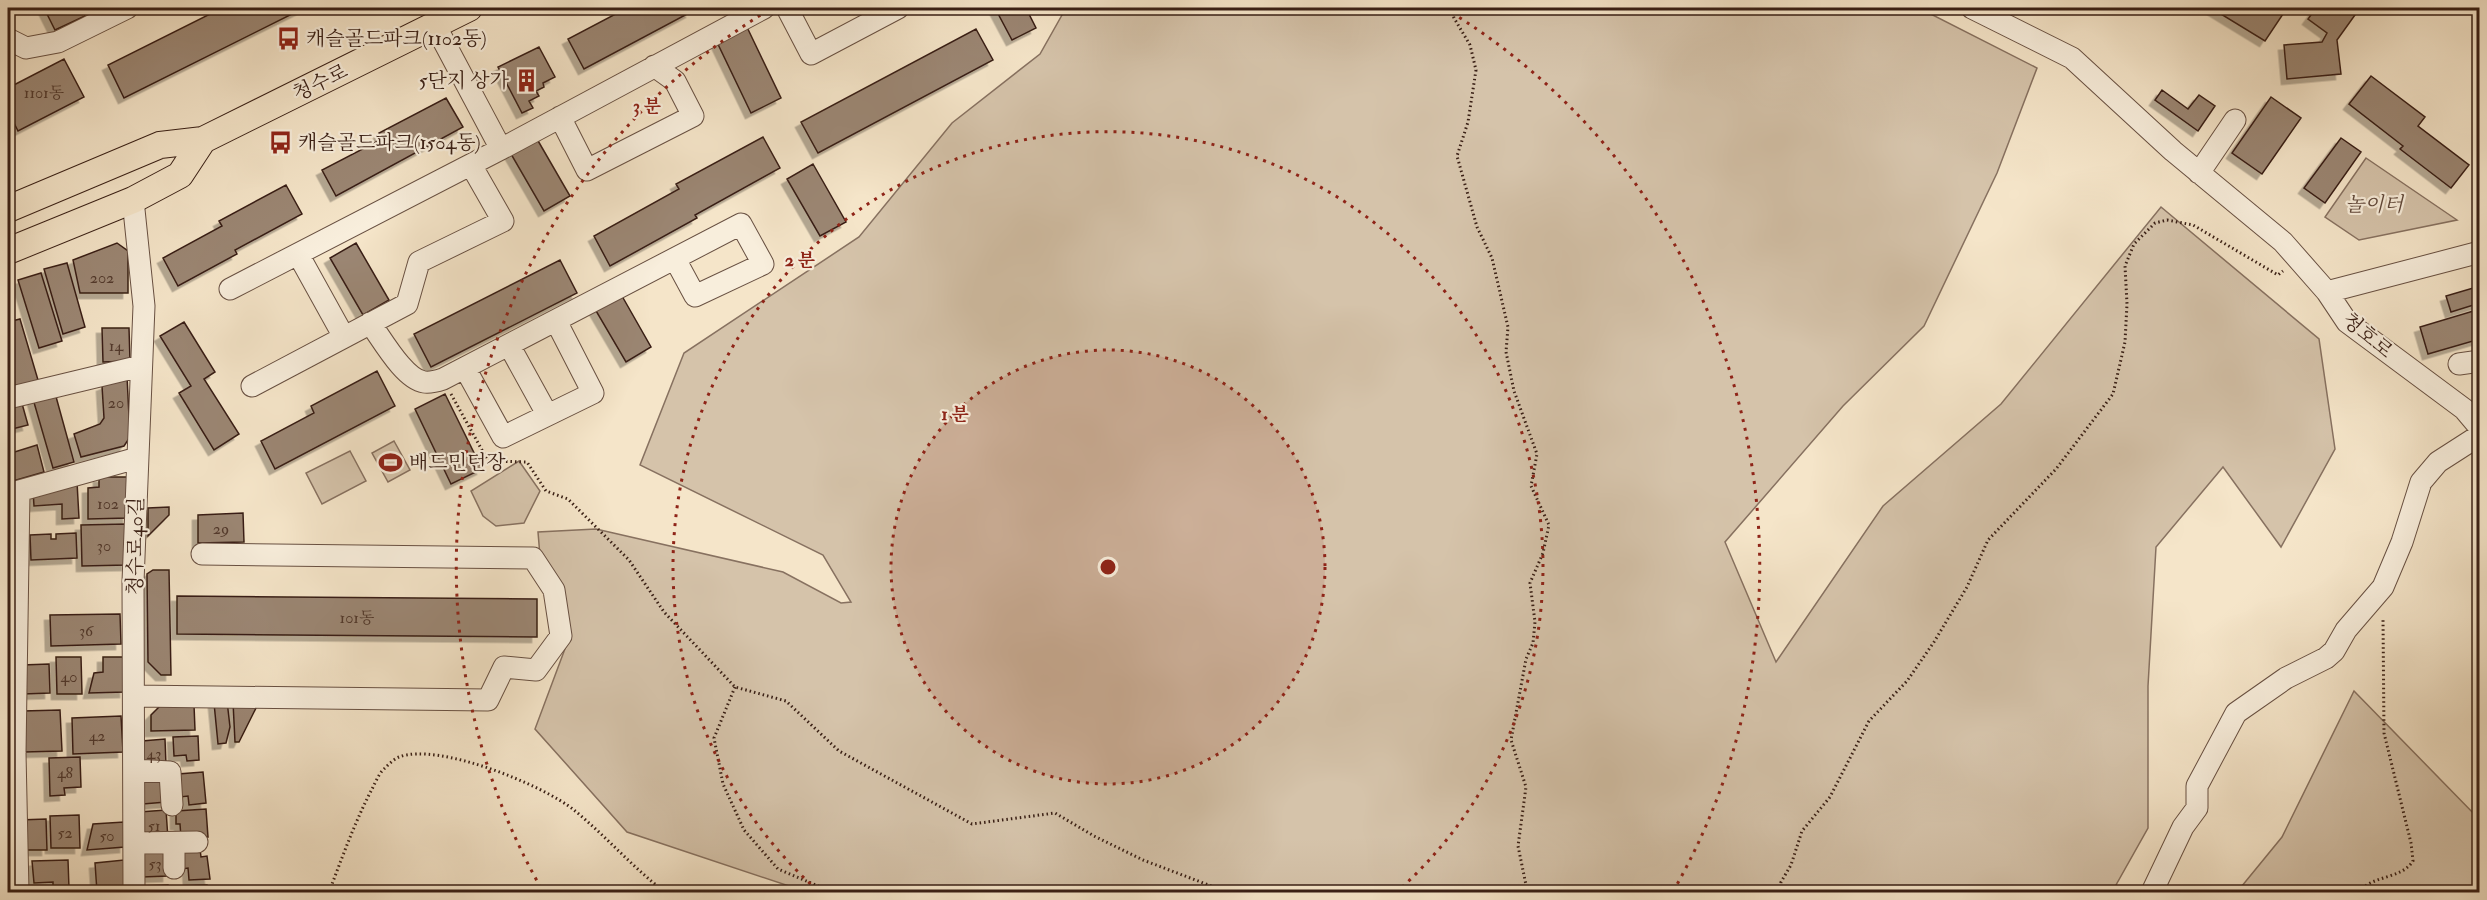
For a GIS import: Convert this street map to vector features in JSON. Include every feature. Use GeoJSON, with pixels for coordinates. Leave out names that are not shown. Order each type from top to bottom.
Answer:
{"type":"FeatureCollection","features":[{"type":"Feature","properties":{"kind":"main road","name":"청수로"},"geometry":{"type":"LineString","coordinates":[[8,209],[160,145],[203,140],[439,18],[469,8]]}},
{"type":"Feature","properties":{"kind":"main road"},"geometry":{"type":"LineString","coordinates":[[8,251],[133,200],[180,175],[203,140]]}},
{"type":"Feature","properties":{"kind":"street"},"geometry":{"type":"LineString","coordinates":[[8,39],[26,48],[58,42],[127,8]]}},
{"type":"Feature","properties":{"kind":"street"},"geometry":{"type":"LineString","coordinates":[[230,289],[471,165],[764,8]]}},
{"type":"Feature","properties":{"kind":"street"},"geometry":{"type":"LineString","coordinates":[[787,8],[811,54],[898,8]]}},
{"type":"Feature","properties":{"kind":"street"},"geometry":{"type":"LineString","coordinates":[[1972,8],[2072,58],[2173,151],[2283,242],[2327,292]]}},
{"type":"Feature","properties":{"kind":"street"},"geometry":{"type":"LineString","coordinates":[[439,18],[501,149]]}},
{"type":"Feature","properties":{"kind":"street"},"geometry":{"type":"LineString","coordinates":[[560,117],[587,170],[693,116],[675,81],[654,66]]}},
{"type":"Feature","properties":{"kind":"street"},"geometry":{"type":"LineString","coordinates":[[2199,173],[2235,120]]}},
{"type":"Feature","properties":{"kind":"street"},"geometry":{"type":"LineString","coordinates":[[252,386],[407,304],[419,262],[502,221],[471,165]]}},
{"type":"Feature","properties":{"kind":"street","name":"청수로40길"},"geometry":{"type":"LineString","coordinates":[[133,200],[144,306],[137,458],[134,892]]}},
{"type":"Feature","properties":{"kind":"street","name":"청호로"},"geometry":{"type":"LineString","coordinates":[[2480,252],[2327,292],[2347,322],[2464,409],[2480,428]]}},
{"type":"Feature","properties":{"kind":"street"},"geometry":{"type":"LineString","coordinates":[[298,254],[344,337]]}},
{"type":"Feature","properties":{"kind":"street"},"geometry":{"type":"LineString","coordinates":[[370,323],[407,373],[417,381],[427,383],[443,379],[675,259]]}},
{"type":"Feature","properties":{"kind":"street"},"geometry":{"type":"LineString","coordinates":[[465,368],[503,437],[593,393],[556,321]]}},
{"type":"Feature","properties":{"kind":"street"},"geometry":{"type":"LineString","coordinates":[[509,345],[547,414]]}},
{"type":"Feature","properties":{"kind":"street"},"geometry":{"type":"LineString","coordinates":[[8,398],[141,366]]}},
{"type":"Feature","properties":{"kind":"street"},"geometry":{"type":"LineString","coordinates":[[2152,892],[2183,827],[2197,808],[2197,786],[2235,713],[2286,678],[2326,658],[2334,651],[2346,630],[2383,587],[2402,542],[2421,482],[2438,462],[2480,435]]}},
{"type":"Feature","properties":{"kind":"street"},"geometry":{"type":"LineString","coordinates":[[18,892],[13,493],[137,458]]}},
{"type":"Feature","properties":{"kind":"street"},"geometry":{"type":"LineString","coordinates":[[134,696],[488,700],[504,667],[536,670],[561,636],[554,590],[533,558],[202,554]]}},
{"type":"Feature","properties":{"kind":"street"},"geometry":{"type":"LineString","coordinates":[[134,770],[170,772],[172,805]]}},
{"type":"Feature","properties":{"kind":"street"},"geometry":{"type":"LineString","coordinates":[[134,843],[197,842]]}},
{"type":"Feature","properties":{"kind":"street"},"geometry":{"type":"LineString","coordinates":[[174,843],[174,868]]}},
{"type":"Feature","properties":{"kind":"path"},"geometry":{"type":"LineString","coordinates":[[1451,8],[1454,18],[1470,45],[1476,70],[1468,122],[1457,156],[1477,227],[1492,258],[1508,327],[1506,352],[1514,391],[1537,454],[1531,486],[1549,525],[1543,553],[1530,583],[1535,622],[1533,643],[1526,659],[1511,740],[1526,787],[1518,846],[1526,885],[1525,892]]}},
{"type":"Feature","properties":{"kind":"path"},"geometry":{"type":"LineString","coordinates":[[1780,892],[1781,882],[1791,864],[1802,831],[1830,797],[1869,721],[1906,681],[1934,642],[1967,587],[1988,540],[2056,469],[2113,394],[2125,342],[2127,304],[2125,266],[2134,244],[2155,223],[2167,219],[2193,225],[2278,275],[2300,261]]}},
{"type":"Feature","properties":{"kind":"path"},"geometry":{"type":"LineString","coordinates":[[443,379],[488,461],[527,462],[546,491],[568,499],[629,560],[664,612],[735,687],[786,701],[839,751],[972,824],[1055,813],[1094,836],[1143,860],[1227,892]]}},
{"type":"Feature","properties":{"kind":"path"},"geometry":{"type":"LineString","coordinates":[[2359,892],[2374,881],[2405,869],[2413,861],[2411,843],[2384,733],[2385,638],[2380,598],[2383,587]]}},
{"type":"Feature","properties":{"kind":"path"},"geometry":{"type":"LineString","coordinates":[[735,687],[714,738],[723,784],[744,830],[778,868],[832,892]]}},
{"type":"Feature","properties":{"kind":"path"},"geometry":{"type":"LineString","coordinates":[[329,892],[361,811],[382,771],[400,757],[416,755],[442,757],[497,771],[539,788],[573,809],[641,874],[665,892]]}},
{"type":"Feature","properties":{"kind":"green space"},"geometry":{"type":"Polygon","coordinates":[[[1066,8],[1919,8],[2037,68],[1997,173],[1924,326],[1843,406],[1725,542],[1776,662],[1883,506],[2001,404],[2161,207],[2319,339],[2335,449],[2281,547],[2223,467],[2156,547],[2148,686],[2148,828],[2112,892],[807,892],[627,832],[535,729],[569,638],[540,556],[538,532],[596,529],[783,572],[841,603],[851,602],[823,555],[640,465],[684,353],[859,237],[952,123],[1040,54],[1066,8]]]}},
{"type":"Feature","properties":{"kind":"green space","name":"놀이터"},"geometry":{"type":"Polygon","coordinates":[[[2366,158],[2457,220],[2359,240],[2325,217],[2366,158]]]}},
{"type":"Feature","properties":{"kind":"green space","name":"배드민턴장"},"geometry":{"type":"Polygon","coordinates":[[[394,441],[410,470],[388,482],[372,453],[394,441]]]}},
{"type":"Feature","properties":{"kind":"green space"},"geometry":{"type":"Polygon","coordinates":[[[350,451],[366,481],[322,504],[306,473],[350,451]]]}},
{"type":"Feature","properties":{"kind":"green space"},"geometry":{"type":"Polygon","coordinates":[[[519,461],[540,491],[524,523],[496,526],[483,516],[471,491],[519,461]]]}},
{"type":"Feature","properties":{"kind":"green space"},"geometry":{"type":"Polygon","coordinates":[[[2354,691],[2479,819],[2479,892],[2237,892],[2282,837],[2354,691]]]}},
{"type":"Feature","properties":{"kind":"building"},"geometry":{"type":"Polygon","coordinates":[[[44,8],[81,8],[85,16],[55,30],[44,8]]]}},
{"type":"Feature","properties":{"kind":"building"},"geometry":{"type":"Polygon","coordinates":[[[222,8],[304,8],[124,98],[108,65],[222,8]]]}},
{"type":"Feature","properties":{"kind":"building"},"geometry":{"type":"Polygon","coordinates":[[[627,8],[688,8],[691,12],[584,69],[568,39],[627,8]]]}},
{"type":"Feature","properties":{"kind":"building"},"geometry":{"type":"Polygon","coordinates":[[[995,8],[1037,8],[1028,12],[1036,28],[1012,40],[995,8]]]}},
{"type":"Feature","properties":{"kind":"building"},"geometry":{"type":"Polygon","coordinates":[[[2211,8],[2279,8],[2285,11],[2265,41],[2211,8]]]}},
{"type":"Feature","properties":{"kind":"building"},"geometry":{"type":"Polygon","coordinates":[[[2316,8],[2360,8],[2337,40],[2341,74],[2287,79],[2284,45],[2322,42],[2327,33],[2308,19],[2316,8]]]}},
{"type":"Feature","properties":{"kind":"building"},"geometry":{"type":"Polygon","coordinates":[[[745,23],[781,98],[751,113],[715,38],[745,23]]]}},
{"type":"Feature","properties":{"kind":"building"},"geometry":{"type":"Polygon","coordinates":[[[976,29],[993,60],[818,153],[801,122],[976,29]]]}},
{"type":"Feature","properties":{"kind":"building","name":"5단지 상가"},"geometry":{"type":"Polygon","coordinates":[[[539,47],[555,77],[543,83],[544,87],[536,91],[539,96],[529,101],[533,108],[522,113],[498,67],[539,47]]]}},
{"type":"Feature","properties":{"kind":"building"},"geometry":{"type":"Polygon","coordinates":[[[64,59],[84,97],[18,131],[12,119],[8,121],[8,88],[64,59]]]}},
{"type":"Feature","properties":{"kind":"building"},"geometry":{"type":"Polygon","coordinates":[[[2371,76],[2425,117],[2418,126],[2469,165],[2451,188],[2400,149],[2403,146],[2349,104],[2371,76]]]}},
{"type":"Feature","properties":{"kind":"building"},"geometry":{"type":"Polygon","coordinates":[[[2162,90],[2188,109],[2199,95],[2215,106],[2198,131],[2155,100],[2162,90]]]}},
{"type":"Feature","properties":{"kind":"building"},"geometry":{"type":"Polygon","coordinates":[[[2271,97],[2301,118],[2262,174],[2232,153],[2271,97]]]}},
{"type":"Feature","properties":{"kind":"building"},"geometry":{"type":"Polygon","coordinates":[[[446,98],[463,127],[336,196],[322,170],[382,139],[379,133],[446,98]]]}},
{"type":"Feature","properties":{"kind":"building"},"geometry":{"type":"Polygon","coordinates":[[[763,137],[780,168],[695,215],[697,218],[610,266],[594,236],[679,189],[676,184],[763,137]]]}},
{"type":"Feature","properties":{"kind":"building"},"geometry":{"type":"Polygon","coordinates":[[[2341,138],[2361,152],[2325,203],[2304,188],[2341,138]]]}},
{"type":"Feature","properties":{"kind":"building"},"geometry":{"type":"Polygon","coordinates":[[[537,139],[570,196],[544,211],[511,154],[537,139]]]}},
{"type":"Feature","properties":{"kind":"building"},"geometry":{"type":"Polygon","coordinates":[[[813,164],[846,222],[820,236],[787,179],[813,164]]]}},
{"type":"Feature","properties":{"kind":"building"},"geometry":{"type":"Polygon","coordinates":[[[286,185],[302,214],[235,250],[237,254],[178,286],[163,258],[222,226],[219,221],[286,185]]]}},
{"type":"Feature","properties":{"kind":"building"},"geometry":{"type":"Polygon","coordinates":[[[117,243],[128,251],[128,293],[80,293],[73,260],[117,243]]]}},
{"type":"Feature","properties":{"kind":"building"},"geometry":{"type":"Polygon","coordinates":[[[356,243],[389,300],[363,315],[330,258],[356,243]]]}},
{"type":"Feature","properties":{"kind":"building"},"geometry":{"type":"Polygon","coordinates":[[[560,260],[577,293],[431,367],[414,334],[560,260]]]}},
{"type":"Feature","properties":{"kind":"building"},"geometry":{"type":"Polygon","coordinates":[[[67,263],[85,327],[63,334],[44,269],[67,263]]]}},
{"type":"Feature","properties":{"kind":"building"},"geometry":{"type":"Polygon","coordinates":[[[41,273],[62,341],[39,348],[18,280],[41,273]]]}},
{"type":"Feature","properties":{"kind":"building"},"geometry":{"type":"Polygon","coordinates":[[[2480,286],[2480,303],[2451,312],[2446,296],[2480,286]]]}},
{"type":"Feature","properties":{"kind":"building"},"geometry":{"type":"Polygon","coordinates":[[[618,289],[651,347],[626,362],[592,304],[618,289]]]}},
{"type":"Feature","properties":{"kind":"building"},"geometry":{"type":"Polygon","coordinates":[[[2480,309],[2480,339],[2428,354],[2420,327],[2480,309]]]}},
{"type":"Feature","properties":{"kind":"building"},"geometry":{"type":"Polygon","coordinates":[[[20,319],[38,380],[8,389],[8,322],[20,319]]]}},
{"type":"Feature","properties":{"kind":"building"},"geometry":{"type":"Polygon","coordinates":[[[184,322],[215,372],[204,379],[239,434],[214,450],[179,393],[191,386],[160,336],[184,322]]]}},
{"type":"Feature","properties":{"kind":"building"},"geometry":{"type":"Polygon","coordinates":[[[102,328],[129,328],[130,361],[103,362],[102,328]]]}},
{"type":"Feature","properties":{"kind":"building"},"geometry":{"type":"Polygon","coordinates":[[[377,371],[395,406],[275,469],[261,441],[314,413],[311,406],[377,371]]]}},
{"type":"Feature","properties":{"kind":"building"},"geometry":{"type":"Polygon","coordinates":[[[127,376],[130,437],[124,446],[81,457],[74,434],[100,424],[104,418],[102,386],[127,376]]]}},
{"type":"Feature","properties":{"kind":"building"},"geometry":{"type":"Polygon","coordinates":[[[55,393],[74,462],[53,468],[33,399],[55,393]]]}},
{"type":"Feature","properties":{"kind":"building"},"geometry":{"type":"Polygon","coordinates":[[[445,394],[482,469],[451,484],[415,409],[445,394]]]}},
{"type":"Feature","properties":{"kind":"building"},"geometry":{"type":"Polygon","coordinates":[[[21,400],[28,425],[12,429],[14,434],[8,436],[8,404],[21,400]]]}},
{"type":"Feature","properties":{"kind":"building"},"geometry":{"type":"Polygon","coordinates":[[[37,445],[44,472],[13,481],[8,454],[37,445]]]}},
{"type":"Feature","properties":{"kind":"building"},"geometry":{"type":"Polygon","coordinates":[[[99,477],[127,477],[128,518],[88,519],[88,488],[99,487],[99,477]]]}},
{"type":"Feature","properties":{"kind":"building"},"geometry":{"type":"Polygon","coordinates":[[[77,482],[79,518],[62,519],[62,504],[34,506],[33,490],[77,482]]]}},
{"type":"Feature","properties":{"kind":"building"},"geometry":{"type":"Polygon","coordinates":[[[169,507],[169,515],[148,536],[148,508],[169,507]]]}},
{"type":"Feature","properties":{"kind":"building"},"geometry":{"type":"Polygon","coordinates":[[[243,513],[244,542],[198,543],[198,515],[243,513]]]}},
{"type":"Feature","properties":{"kind":"building"},"geometry":{"type":"Polygon","coordinates":[[[126,524],[127,565],[82,566],[81,525],[126,524]]]}},
{"type":"Feature","properties":{"kind":"building"},"geometry":{"type":"Polygon","coordinates":[[[76,533],[77,558],[31,560],[30,535],[51,534],[51,539],[56,539],[56,534],[76,533]]]}},
{"type":"Feature","properties":{"kind":"building"},"geometry":{"type":"Polygon","coordinates":[[[153,570],[169,570],[171,675],[161,675],[148,662],[147,574],[153,570]]]}},
{"type":"Feature","properties":{"kind":"building"},"geometry":{"type":"Polygon","coordinates":[[[177,596],[537,599],[537,637],[177,634],[177,596]]]}},
{"type":"Feature","properties":{"kind":"building"},"geometry":{"type":"Polygon","coordinates":[[[120,614],[121,644],[51,646],[50,615],[120,614]]]}},
{"type":"Feature","properties":{"kind":"building"},"geometry":{"type":"Polygon","coordinates":[[[56,657],[81,657],[82,694],[57,694],[56,657]]]}},
{"type":"Feature","properties":{"kind":"building"},"geometry":{"type":"Polygon","coordinates":[[[103,657],[124,657],[125,692],[89,693],[94,673],[103,672],[103,657]]]}},
{"type":"Feature","properties":{"kind":"building"},"geometry":{"type":"Polygon","coordinates":[[[49,664],[50,693],[23,694],[22,665],[49,664]]]}},
{"type":"Feature","properties":{"kind":"building"},"geometry":{"type":"Polygon","coordinates":[[[260,700],[239,742],[235,742],[233,702],[260,700]]]}},
{"type":"Feature","properties":{"kind":"building"},"geometry":{"type":"Polygon","coordinates":[[[227,701],[230,727],[226,743],[218,744],[214,703],[227,701]]]}},
{"type":"Feature","properties":{"kind":"building"},"geometry":{"type":"Polygon","coordinates":[[[194,705],[195,730],[151,731],[151,715],[160,706],[194,705]]]}},
{"type":"Feature","properties":{"kind":"building"},"geometry":{"type":"Polygon","coordinates":[[[60,710],[62,751],[24,752],[23,711],[60,710]]]}},
{"type":"Feature","properties":{"kind":"building"},"geometry":{"type":"Polygon","coordinates":[[[121,716],[123,752],[73,754],[72,718],[121,716]]]}},
{"type":"Feature","properties":{"kind":"building"},"geometry":{"type":"Polygon","coordinates":[[[198,736],[199,760],[187,761],[186,755],[174,756],[173,737],[198,736]]]}},
{"type":"Feature","properties":{"kind":"building"},"geometry":{"type":"Polygon","coordinates":[[[165,739],[166,765],[143,767],[142,741],[165,739]]]}},
{"type":"Feature","properties":{"kind":"building"},"geometry":{"type":"Polygon","coordinates":[[[80,757],[81,787],[64,788],[65,795],[50,796],[49,758],[80,757]]]}},
{"type":"Feature","properties":{"kind":"building"},"geometry":{"type":"Polygon","coordinates":[[[203,772],[206,803],[189,805],[188,796],[180,797],[178,774],[203,772]]]}},
{"type":"Feature","properties":{"kind":"building"},"geometry":{"type":"Polygon","coordinates":[[[164,776],[166,802],[143,804],[141,777],[164,776]]]}},
{"type":"Feature","properties":{"kind":"building"},"geometry":{"type":"Polygon","coordinates":[[[206,809],[208,837],[181,838],[180,824],[176,824],[176,811],[206,809]]]}},
{"type":"Feature","properties":{"kind":"building"},"geometry":{"type":"Polygon","coordinates":[[[166,810],[168,839],[141,840],[139,812],[166,810]]]}},
{"type":"Feature","properties":{"kind":"building"},"geometry":{"type":"Polygon","coordinates":[[[79,815],[80,848],[51,848],[50,816],[79,815]]]}},
{"type":"Feature","properties":{"kind":"building"},"geometry":{"type":"Polygon","coordinates":[[[46,819],[47,850],[23,850],[19,820],[46,819]]]}},
{"type":"Feature","properties":{"kind":"building"},"geometry":{"type":"Polygon","coordinates":[[[124,822],[125,847],[87,850],[93,824],[124,822]]]}},
{"type":"Feature","properties":{"kind":"building"},"geometry":{"type":"Polygon","coordinates":[[[168,849],[168,876],[142,877],[141,850],[168,849]]]}},
{"type":"Feature","properties":{"kind":"building"},"geometry":{"type":"Polygon","coordinates":[[[200,849],[201,857],[207,856],[210,879],[189,880],[188,868],[182,869],[180,851],[200,849]]]}},
{"type":"Feature","properties":{"kind":"building"},"geometry":{"type":"Polygon","coordinates":[[[68,860],[69,888],[53,889],[53,882],[34,883],[32,861],[68,860]]]}},
{"type":"Feature","properties":{"kind":"building"},"geometry":{"type":"Polygon","coordinates":[[[124,860],[127,891],[97,892],[95,863],[124,860]]]}},
{"type":"Feature","properties":{"kind":"building"},"geometry":{"type":"Polygon","coordinates":[[[168,885],[169,892],[141,892],[141,886],[168,885]]]}},
{"type":"Feature","properties":{"kind":"building"},"geometry":{"type":"Polygon","coordinates":[[[207,885],[208,892],[176,892],[176,886],[207,885]]]}},
{"type":"Feature","properties":{"kind":"place","name":"캐슬골드파크(1102동)"},"geometry":{"type":"Point","coordinates":[288,38]}},
{"type":"Feature","properties":{"kind":"place","name":"5단지 상가"},"geometry":{"type":"Point","coordinates":[527,80]}},
{"type":"Feature","properties":{"kind":"place","name":"캐슬골드파크(1504동)"},"geometry":{"type":"Point","coordinates":[280,142]}},
{"type":"Feature","properties":{"kind":"place","name":"배드민턴장"},"geometry":{"type":"Point","coordinates":[391,462]}}]}
